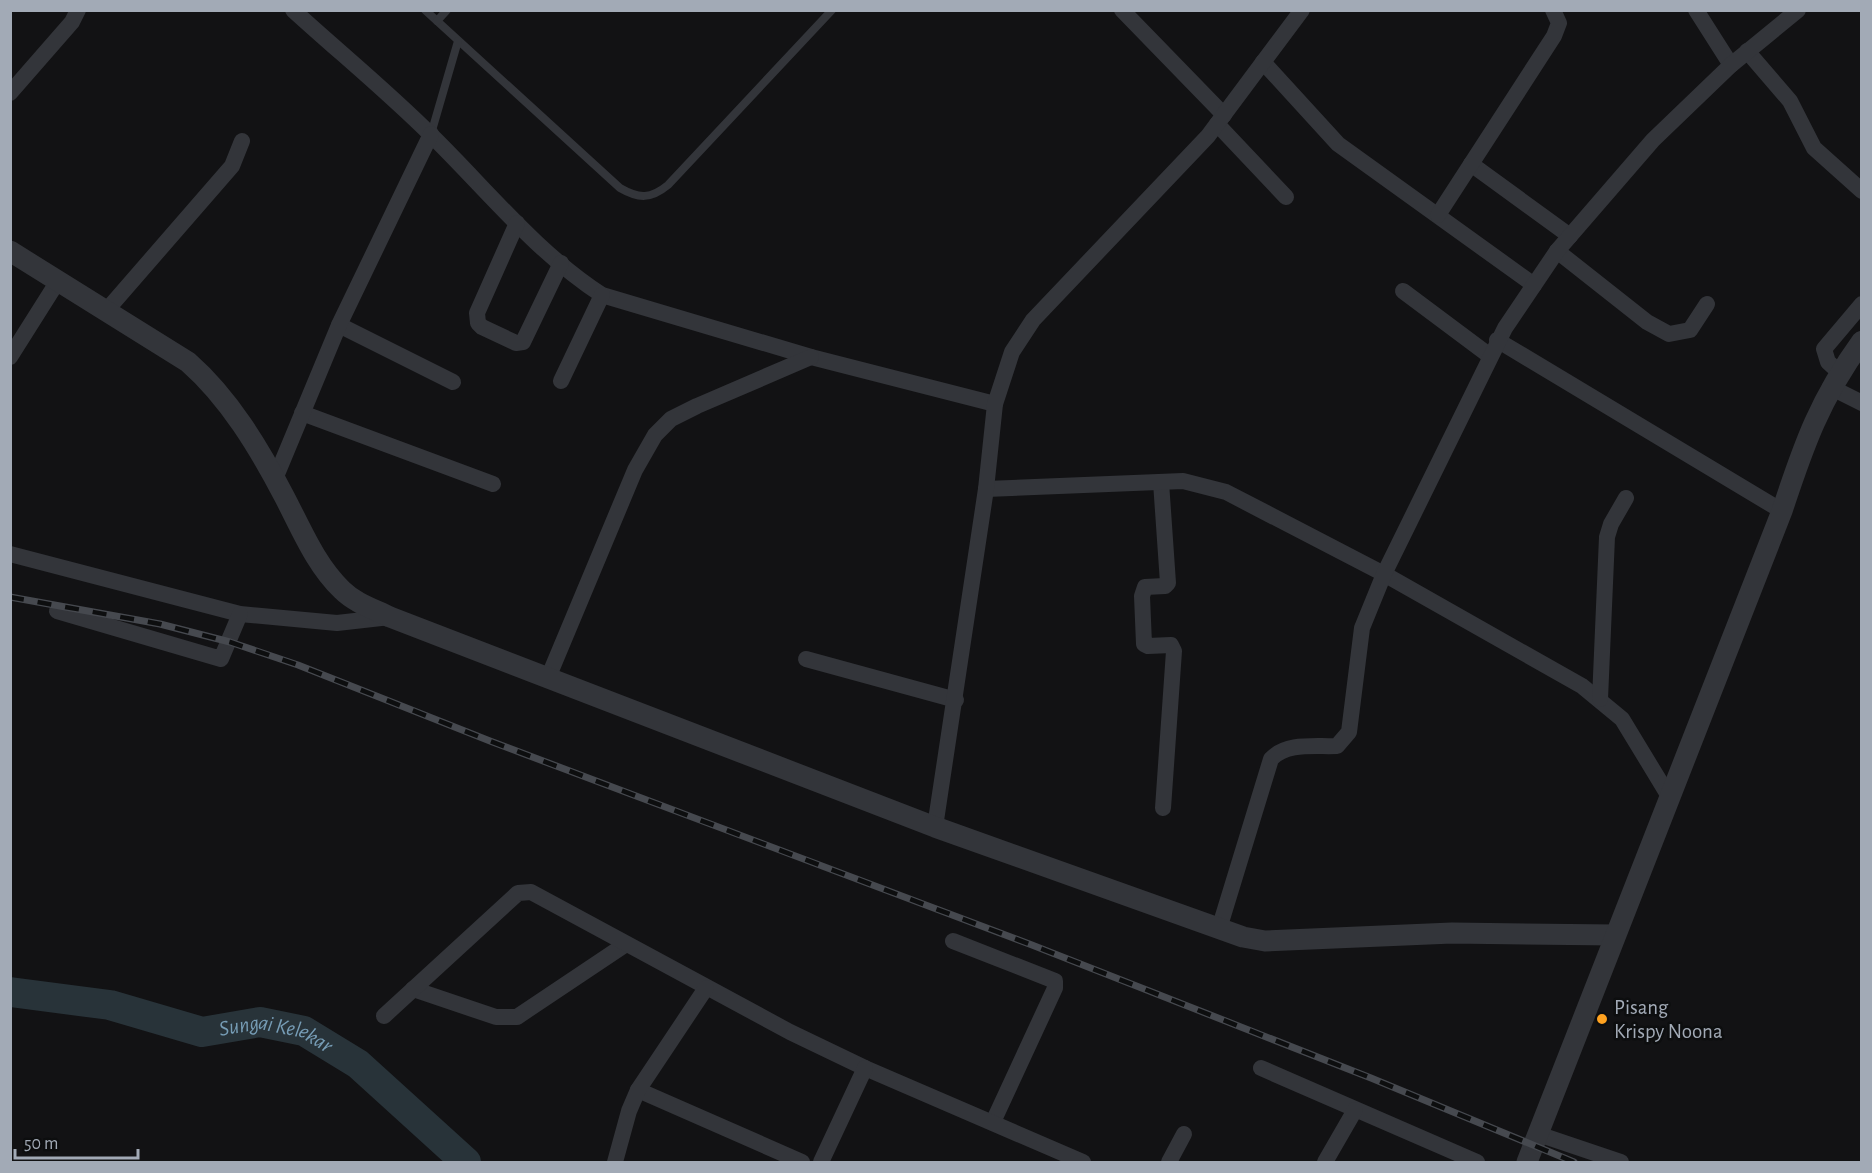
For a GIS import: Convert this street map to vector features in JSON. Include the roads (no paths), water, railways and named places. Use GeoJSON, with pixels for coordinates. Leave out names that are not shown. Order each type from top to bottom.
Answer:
{"type":"FeatureCollection","features":[{"type":"Feature","properties":{"kind":"street"},"geometry":{"type":"LineString","coordinates":[[10,93],[72,22],[78,10]]}},
{"type":"Feature","properties":{"kind":"street"},"geometry":{"type":"LineString","coordinates":[[292,10],[431,134],[517,223],[580,281],[602,295],[811,357],[995,404]]}},
{"type":"Feature","properties":{"kind":"street"},"geometry":{"type":"LineString","coordinates":[[1122,10],[1220,119],[1286,197]]}},
{"type":"Feature","properties":{"kind":"street"},"geometry":{"type":"LineString","coordinates":[[935,827],[956,700],[986,489],[995,404],[1012,352],[1033,320],[1220,119],[1302,10]]}},
{"type":"Feature","properties":{"kind":"street"},"geometry":{"type":"LineString","coordinates":[[1438,215],[1557,30],[1559,23],[1552,10]]}},
{"type":"Feature","properties":{"kind":"street"},"geometry":{"type":"LineString","coordinates":[[1696,10],[1731,65]]}},
{"type":"Feature","properties":{"kind":"street"},"geometry":{"type":"LineString","coordinates":[[1219,929],[1271,759],[1277,752],[1288,748],[1337,746],[1349,732],[1362,628],[1384,574],[1497,340],[1557,251],[1653,141],[1731,65],[1798,10]]}},
{"type":"Feature","properties":{"kind":"street"},"geometry":{"type":"LineString","coordinates":[[1747,51],[1790,101],[1814,148],[1862,191]]}},
{"type":"Feature","properties":{"kind":"street"},"geometry":{"type":"LineString","coordinates":[[1263,62],[1338,144],[1534,285]]}},
{"type":"Feature","properties":{"kind":"street"},"geometry":{"type":"LineString","coordinates":[[275,479],[339,325],[431,134]]}},
{"type":"Feature","properties":{"kind":"street"},"geometry":{"type":"LineString","coordinates":[[106,311],[232,165],[242,141]]}},
{"type":"Feature","properties":{"kind":"street"},"geometry":{"type":"LineString","coordinates":[[1471,164],[1570,236]]}},
{"type":"Feature","properties":{"kind":"street"},"geometry":{"type":"LineString","coordinates":[[517,223],[477,313],[478,322],[482,327],[516,343],[523,342],[561,263]]}},
{"type":"Feature","properties":{"kind":"street"},"geometry":{"type":"LineString","coordinates":[[10,251],[188,362],[214,385],[275,479],[321,565],[343,591],[364,605],[390,617],[935,827],[1219,929],[1265,941],[1452,933],[1615,935]]}},
{"type":"Feature","properties":{"kind":"street"},"geometry":{"type":"LineString","coordinates":[[1557,251],[1647,322],[1669,334],[1690,330],[1707,304]]}},
{"type":"Feature","properties":{"kind":"street"},"geometry":{"type":"LineString","coordinates":[[10,357],[58,281]]}},
{"type":"Feature","properties":{"kind":"street"},"geometry":{"type":"LineString","coordinates":[[1403,291],[1490,356]]}},
{"type":"Feature","properties":{"kind":"street"},"geometry":{"type":"LineString","coordinates":[[561,381],[602,295]]}},
{"type":"Feature","properties":{"kind":"street"},"geometry":{"type":"LineString","coordinates":[[1862,304],[1824,349],[1835,380],[1862,403]]}},
{"type":"Feature","properties":{"kind":"street"},"geometry":{"type":"LineString","coordinates":[[339,325],[453,382]]}},
{"type":"Feature","properties":{"kind":"street"},"geometry":{"type":"LineString","coordinates":[[1497,340],[1782,511]]}},
{"type":"Feature","properties":{"kind":"street"},"geometry":{"type":"LineString","coordinates":[[1527,1162],[1782,511],[1808,434],[1835,380],[1862,341]]}},
{"type":"Feature","properties":{"kind":"street"},"geometry":{"type":"LineString","coordinates":[[548,678],[635,470],[655,435],[671,419],[811,357]]}},
{"type":"Feature","properties":{"kind":"street"},"geometry":{"type":"LineString","coordinates":[[302,413],[493,484]]}},
{"type":"Feature","properties":{"kind":"street"},"geometry":{"type":"LineString","coordinates":[[986,489],[1183,481],[1226,492],[1384,574],[1600,699],[1622,719],[1670,798]]}},
{"type":"Feature","properties":{"kind":"street"},"geometry":{"type":"LineString","coordinates":[[1161,482],[1168,583],[1163,586],[1145,587],[1142,596],[1144,644],[1148,646],[1171,645],[1174,651],[1163,808]]}},
{"type":"Feature","properties":{"kind":"street"},"geometry":{"type":"LineString","coordinates":[[1600,699],[1606,543],[1611,524],[1626,498]]}},
{"type":"Feature","properties":{"kind":"street"},"geometry":{"type":"LineString","coordinates":[[10,554],[240,614],[337,622],[390,617]]}},
{"type":"Feature","properties":{"kind":"street"},"geometry":{"type":"LineString","coordinates":[[57,611],[221,659],[224,659],[240,614]]}},
{"type":"Feature","properties":{"kind":"street"},"geometry":{"type":"LineString","coordinates":[[806,659],[956,700]]}},
{"type":"Feature","properties":{"kind":"street"},"geometry":{"type":"LineString","coordinates":[[384,1016],[518,893],[525,891],[543,897],[706,988],[865,1068],[1083,1162]]}},
{"type":"Feature","properties":{"kind":"street"},"geometry":{"type":"LineString","coordinates":[[953,941],[1055,981],[1055,987],[993,1122]]}},
{"type":"Feature","properties":{"kind":"street"},"geometry":{"type":"LineString","coordinates":[[413,989],[508,1018],[526,1013],[626,944]]}},
{"type":"Feature","properties":{"kind":"street"},"geometry":{"type":"LineString","coordinates":[[615,1162],[629,1111],[638,1090],[706,988]]}},
{"type":"Feature","properties":{"kind":"street"},"geometry":{"type":"LineString","coordinates":[[821,1162],[865,1068]]}},
{"type":"Feature","properties":{"kind":"street"},"geometry":{"type":"LineString","coordinates":[[1261,1068],[1477,1162]]}},
{"type":"Feature","properties":{"kind":"street"},"geometry":{"type":"LineString","coordinates":[[638,1090],[802,1162]]}},
{"type":"Feature","properties":{"kind":"street"},"geometry":{"type":"LineString","coordinates":[[1333,1160],[1355,1110]]}},
{"type":"Feature","properties":{"kind":"street"},"geometry":{"type":"LineString","coordinates":[[1168,1162],[1184,1134]]}},
{"type":"Feature","properties":{"kind":"street"},"geometry":{"type":"LineString","coordinates":[[1538,1134],[1621,1162]]}},
{"type":"Feature","properties":{"kind":"lane"},"geometry":{"type":"LineString","coordinates":[[425,10],[620,188],[632,195],[644,197],[656,195],[668,185],[832,10]]}},
{"type":"Feature","properties":{"kind":"lane"},"geometry":{"type":"LineString","coordinates":[[437,21],[447,10]]}},
{"type":"Feature","properties":{"kind":"lane"},"geometry":{"type":"LineString","coordinates":[[431,134],[458,41]]}},
{"type":"Feature","properties":{"kind":"waterway","name":"Sungai Kelekar"},"geometry":{"type":"LineString","coordinates":[[10,992],[110,1005],[202,1032],[260,1022],[304,1031],[358,1064],[466,1162]]}},
{"type":"Feature","properties":{"kind":"railway"},"geometry":{"type":"LineString","coordinates":[[10,597],[160,624],[230,642],[298,665],[490,741],[1032,945],[1371,1078],[1574,1162]]}},
{"type":"Feature","properties":{"kind":"place","name":"Pisang Krispy Noona"},"geometry":{"type":"Point","coordinates":[1602,1019]}}]}
